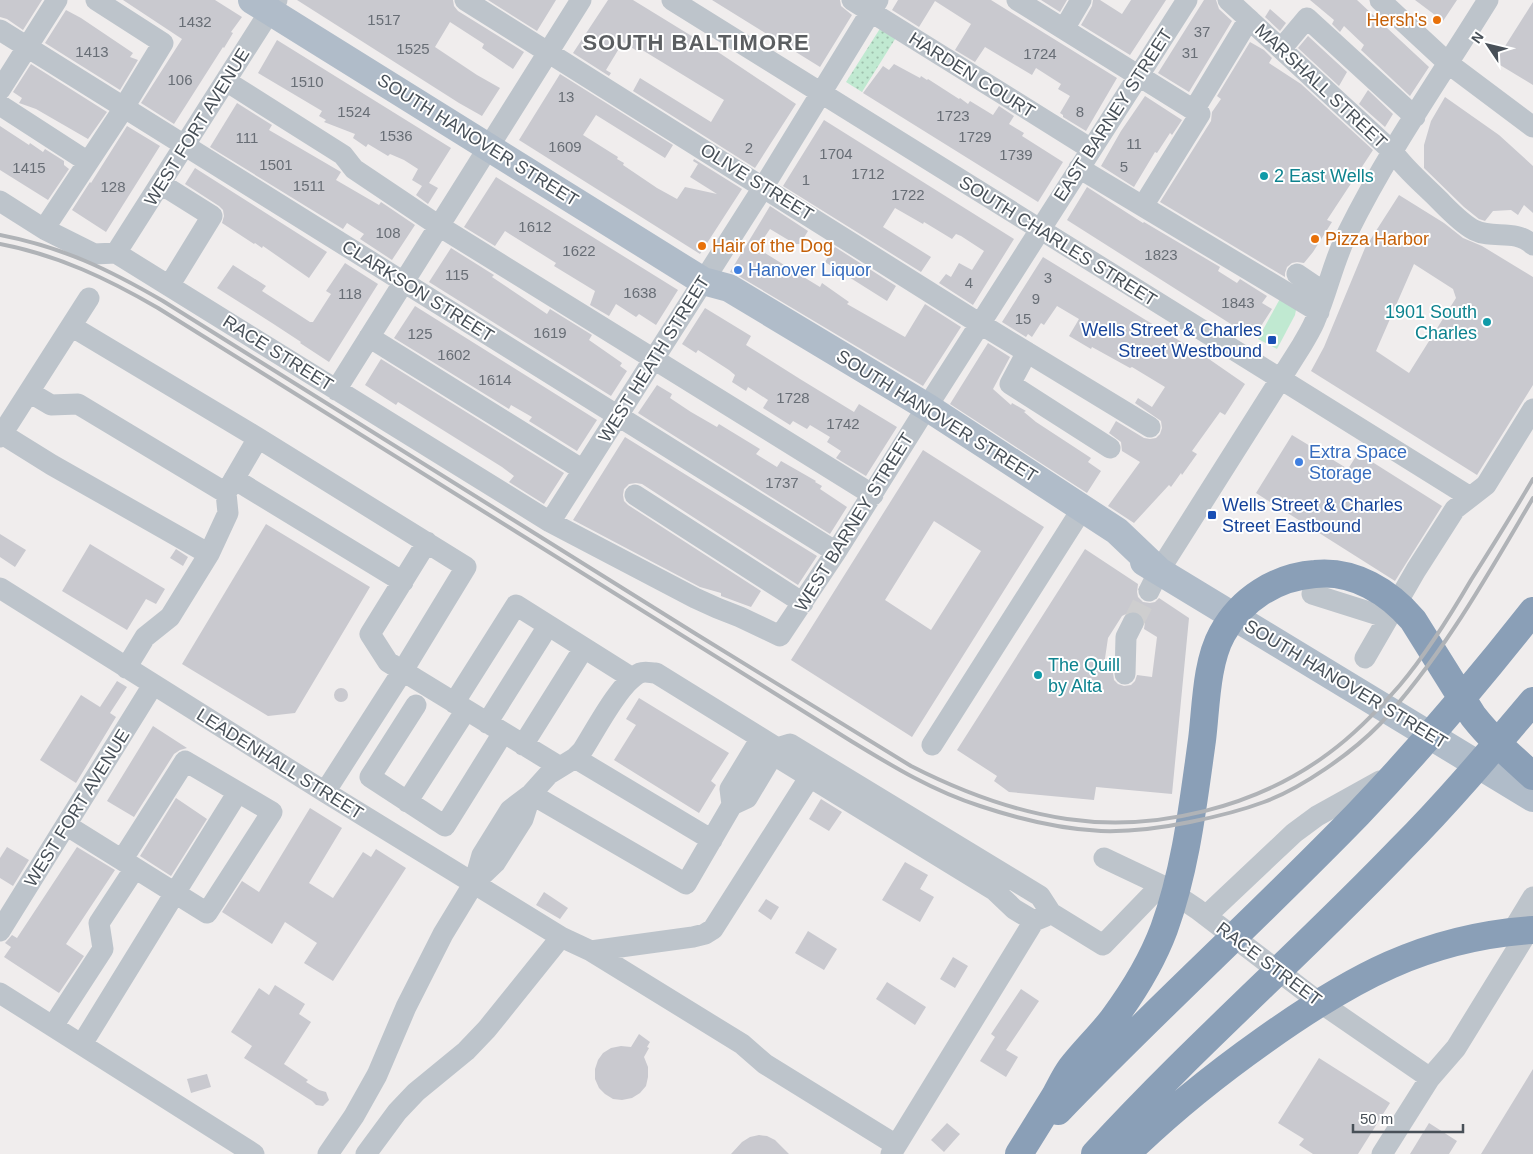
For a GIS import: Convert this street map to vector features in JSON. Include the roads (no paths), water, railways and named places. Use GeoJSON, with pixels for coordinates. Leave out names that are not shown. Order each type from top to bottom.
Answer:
{"type":"FeatureCollection","features":[{"type":"Feature","properties":{"kind":"highway"},"geometry":{"type":"LineString","coordinates":[[1020,1154],[1070,1069],[1108,1025],[1126,1000],[1140,978],[1164,930],[1185,855],[1212,662],[1221,636],[1244,605],[1270,586],[1295,576],[1321,573],[1365,582],[1402,607],[1422,633],[1473,716],[1490,737],[1533,776]]}},
{"type":"Feature","properties":{"kind":"highway"},"geometry":{"type":"LineString","coordinates":[[1020,1154],[1061,1108],[1136,1031],[1359,813],[1434,733],[1533,611]]}},
{"type":"Feature","properties":{"kind":"highway"},"geometry":{"type":"LineString","coordinates":[[1095,1154],[1207,1039],[1401,850],[1472,772],[1533,700]]}},
{"type":"Feature","properties":{"kind":"highway"},"geometry":{"type":"LineString","coordinates":[[1126,1154],[1172,1111],[1230,1064],[1299,1015],[1356,981],[1410,956],[1441,946],[1490,934],[1533,930]]}},
{"type":"Feature","properties":{"kind":"main road","name":"SOUTH HANOVER STREET"},"geometry":{"type":"LineString","coordinates":[[267,4],[488,147],[703,280],[720,300],[922,414],[1117,531],[1154,581]]}},
{"type":"Feature","properties":{"kind":"main road","name":"SOUTH HANOVER STREET"},"geometry":{"type":"LineString","coordinates":[[922,414],[1075,520],[1154,581],[1330,674],[1533,798]]}},
{"type":"Feature","properties":{"kind":"street"},"geometry":{"type":"LineString","coordinates":[[0,90],[57,0]]}},
{"type":"Feature","properties":{"kind":"street"},"geometry":{"type":"LineString","coordinates":[[44,229],[124,107],[163,43],[96,0]]}},
{"type":"Feature","properties":{"kind":"street","name":"OLIVE STREET"},"geometry":{"type":"LineString","coordinates":[[465,0],[1150,428]]}},
{"type":"Feature","properties":{"kind":"street"},"geometry":{"type":"LineString","coordinates":[[336,390],[580,0]]}},
{"type":"Feature","properties":{"kind":"street","name":"SOUTH CHARLES STREET"},"geometry":{"type":"LineString","coordinates":[[672,0],[1470,497]]}},
{"type":"Feature","properties":{"kind":"street","name":"HARDEN COURT"},"geometry":{"type":"LineString","coordinates":[[852,0],[875,6],[1091,149]]}},
{"type":"Feature","properties":{"kind":"street"},"geometry":{"type":"LineString","coordinates":[[1017,0],[1197,112]]}},
{"type":"Feature","properties":{"kind":"street"},"geometry":{"type":"LineString","coordinates":[[1064,29],[1082,0]]}},
{"type":"Feature","properties":{"kind":"street","name":"EAST BARNEY STREET"},"geometry":{"type":"LineString","coordinates":[[1040,230],[1187,0]]}},
{"type":"Feature","properties":{"kind":"street","name":"MARSHALL STREET"},"geometry":{"type":"LineString","coordinates":[[1228,0],[1393,152],[1401,163],[1455,215],[1474,230],[1485,234],[1518,236],[1533,245]]}},
{"type":"Feature","properties":{"kind":"street"},"geometry":{"type":"LineString","coordinates":[[1380,0],[1449,64],[1533,127]]}},
{"type":"Feature","properties":{"kind":"street"},"geometry":{"type":"LineString","coordinates":[[1154,581],[1302,345],[1322,302],[1346,234],[1393,152],[1488,0]]}},
{"type":"Feature","properties":{"kind":"street","name":"WEST FORT AVENUE"},"geometry":{"type":"LineString","coordinates":[[116,254],[226,81],[267,4]]}},
{"type":"Feature","properties":{"kind":"street","name":"WEST HEATH STREET"},"geometry":{"type":"LineString","coordinates":[[550,522],[764,186],[875,6]]}},
{"type":"Feature","properties":{"kind":"street"},"geometry":{"type":"LineString","coordinates":[[1281,49],[1307,18],[1415,117]]}},
{"type":"Feature","properties":{"kind":"street"},"geometry":{"type":"LineString","coordinates":[[1143,206],[1249,19]]}},
{"type":"Feature","properties":{"kind":"street","name":"CLARKSON STREET"},"geometry":{"type":"LineString","coordinates":[[0,30],[836,552]]}},
{"type":"Feature","properties":{"kind":"street"},"geometry":{"type":"LineString","coordinates":[[226,81],[343,155],[354,169],[439,226],[873,494]]}},
{"type":"Feature","properties":{"kind":"street"},"geometry":{"type":"LineString","coordinates":[[0,105],[88,162]]}},
{"type":"Feature","properties":{"kind":"street"},"geometry":{"type":"LineString","coordinates":[[1079,168],[1143,206],[1322,302]]}},
{"type":"Feature","properties":{"kind":"street"},"geometry":{"type":"LineString","coordinates":[[161,184],[212,216],[169,286]]}},
{"type":"Feature","properties":{"kind":"street","name":"RACE STREET"},"geometry":{"type":"LineString","coordinates":[[0,201],[44,229],[94,254],[116,254],[550,522],[695,598],[740,616],[780,636]]}},
{"type":"Feature","properties":{"kind":"street","name":"WEST BARNEY STREET"},"geometry":{"type":"LineString","coordinates":[[780,636],[836,552],[1040,230]]}},
{"type":"Feature","properties":{"kind":"street"},"geometry":{"type":"LineString","coordinates":[[1297,274],[1322,302]]}},
{"type":"Feature","properties":{"kind":"street"},"geometry":{"type":"LineString","coordinates":[[89,298],[1,435],[209,554]]}},
{"type":"Feature","properties":{"kind":"street"},"geometry":{"type":"LineString","coordinates":[[71,326],[258,438],[466,567],[402,672],[324,792]]}},
{"type":"Feature","properties":{"kind":"street"},"geometry":{"type":"LineString","coordinates":[[369,338],[583,470]]}},
{"type":"Feature","properties":{"kind":"street"},"geometry":{"type":"LineString","coordinates":[[1027,352],[1010,384],[1110,448]]}},
{"type":"Feature","properties":{"kind":"street"},"geometry":{"type":"LineString","coordinates":[[29,392],[51,405],[78,404],[403,582]]}},
{"type":"Feature","properties":{"kind":"street"},"geometry":{"type":"LineString","coordinates":[[1365,658],[1416,570],[1455,509],[1486,485],[1533,409]]}},
{"type":"Feature","properties":{"kind":"street"},"geometry":{"type":"LineString","coordinates":[[126,668],[144,637],[170,618],[209,554],[228,513],[230,486],[258,438]]}},
{"type":"Feature","properties":{"kind":"street"},"geometry":{"type":"LineString","coordinates":[[634,495],[803,603]]}},
{"type":"Feature","properties":{"kind":"street"},"geometry":{"type":"LineString","coordinates":[[932,745],[1075,520]]}},
{"type":"Feature","properties":{"kind":"street"},"geometry":{"type":"LineString","coordinates":[[427,542],[370,634],[388,662],[523,745],[567,762],[712,840]]}},
{"type":"Feature","properties":{"kind":"street","name":"LEADENHALL STREET"},"geometry":{"type":"LineString","coordinates":[[0,588],[324,792],[561,937],[591,951],[742,1044],[765,1064],[893,1149]]}},
{"type":"Feature","properties":{"kind":"street"},"geometry":{"type":"LineString","coordinates":[[1312,594],[1388,618]]}},
{"type":"Feature","properties":{"kind":"street"},"geometry":{"type":"LineString","coordinates":[[1206,916],[1294,833],[1317,816],[1388,777],[1417,751],[1533,600]]}},
{"type":"Feature","properties":{"kind":"street"},"geometry":{"type":"LineString","coordinates":[[408,802],[516,605],[632,678]]}},
{"type":"Feature","properties":{"kind":"street"},"geometry":{"type":"LineString","coordinates":[[1125,674],[1126,637],[1133,622]]}},
{"type":"Feature","properties":{"kind":"street"},"geometry":{"type":"LineString","coordinates":[[416,705],[370,777],[445,826],[548,626]]}},
{"type":"Feature","properties":{"kind":"street"},"geometry":{"type":"LineString","coordinates":[[523,745],[584,648]]}},
{"type":"Feature","properties":{"kind":"street"},"geometry":{"type":"LineString","coordinates":[[328,1154],[354,1116],[377,1075],[410,999],[442,934],[474,883],[482,855],[510,810],[531,794],[549,774],[582,751],[620,692],[632,678],[642,672],[656,673],[769,743],[790,744],[1040,896],[1042,917],[893,1149]]}},
{"type":"Feature","properties":{"kind":"street","name":"WEST FORT AVENUE"},"geometry":{"type":"LineString","coordinates":[[0,931],[153,685]]}},
{"type":"Feature","properties":{"kind":"street"},"geometry":{"type":"LineString","coordinates":[[531,794],[686,884],[732,806],[747,798],[769,743]]}},
{"type":"Feature","properties":{"kind":"street"},"geometry":{"type":"LineString","coordinates":[[53,1026],[103,949],[99,923],[128,864],[185,761],[272,812],[207,913],[128,864],[66,825]]}},
{"type":"Feature","properties":{"kind":"street"},"geometry":{"type":"LineString","coordinates":[[591,951],[692,937],[705,934],[713,929],[804,786]]}},
{"type":"Feature","properties":{"kind":"street"},"geometry":{"type":"LineString","coordinates":[[82,1044],[238,792]]}},
{"type":"Feature","properties":{"kind":"street","name":"RACE STREET"},"geometry":{"type":"LineString","coordinates":[[1104,858],[1161,885],[1206,916],[1315,999],[1430,1078]]}},
{"type":"Feature","properties":{"kind":"street"},"geometry":{"type":"LineString","coordinates":[[1042,917],[1103,945],[1161,885]]}},
{"type":"Feature","properties":{"kind":"street"},"geometry":{"type":"LineString","coordinates":[[1430,1078],[1444,1041],[1533,897]]}},
{"type":"Feature","properties":{"kind":"street"},"geometry":{"type":"LineString","coordinates":[[1382,1154],[1430,1078],[1456,1048],[1533,923]]}},
{"type":"Feature","properties":{"kind":"street"},"geometry":{"type":"LineString","coordinates":[[366,1154],[397,1112],[416,1092],[466,1051],[487,1029],[561,937]]}},
{"type":"Feature","properties":{"kind":"street"},"geometry":{"type":"LineString","coordinates":[[0,993],[254,1154]]}},
{"type":"Feature","properties":{"kind":"tunnel"},"geometry":{"type":"LineString","coordinates":[[1133,623],[1149,591]]}},
{"type":"Feature","properties":{"kind":"railway"},"geometry":{"type":"LineString","coordinates":[[0,235],[44,246],[84,260],[163,301],[911,766],[948,784],[987,799],[1026,811],[1067,819],[1135,822],[1170,818],[1204,811],[1238,801],[1270,788],[1301,772],[1329,753],[1375,712],[1420,660],[1533,479]]}},
{"type":"Feature","properties":{"kind":"railway"},"geometry":{"type":"LineString","coordinates":[[0,244],[62,261],[82,269],[158,308],[897,769],[963,800],[1010,815],[1055,826],[1086,830],[1123,831],[1157,828],[1199,820],[1237,811],[1279,796],[1326,769],[1369,735],[1424,671],[1444,644],[1533,498]]}},
{"type":"Feature","properties":{"kind":"place","name":"Hersh's"},"geometry":{"type":"Point","coordinates":[1437,20]}},
{"type":"Feature","properties":{"kind":"place","name":"2 East Wells"},"geometry":{"type":"Point","coordinates":[1264,176]}},
{"type":"Feature","properties":{"kind":"place","name":"Pizza Harbor"},"geometry":{"type":"Point","coordinates":[1315,239]}},
{"type":"Feature","properties":{"kind":"place","name":"Hair of the Dog"},"geometry":{"type":"Point","coordinates":[702,246]}},
{"type":"Feature","properties":{"kind":"place","name":"Hanover Liquor"},"geometry":{"type":"Point","coordinates":[738,270]}},
{"type":"Feature","properties":{"kind":"place","name":"1901 South Charles"},"geometry":{"type":"Point","coordinates":[1487,322]}},
{"type":"Feature","properties":{"kind":"place","name":"Wells Street & Charles Street Westbound"},"geometry":{"type":"Point","coordinates":[1272,340]}},
{"type":"Feature","properties":{"kind":"place","name":"Extra Space Storage"},"geometry":{"type":"Point","coordinates":[1299,462]}},
{"type":"Feature","properties":{"kind":"place","name":"Wells Street & Charles Street Eastbound"},"geometry":{"type":"Point","coordinates":[1212,515]}},
{"type":"Feature","properties":{"kind":"place","name":"The Quill by Alta"},"geometry":{"type":"Point","coordinates":[1038,675]}},
{"type":"Feature","properties":{"kind":"district","name":"SOUTH BALTIMORE"},"geometry":{"type":"Point","coordinates":[696,42]}}]}
